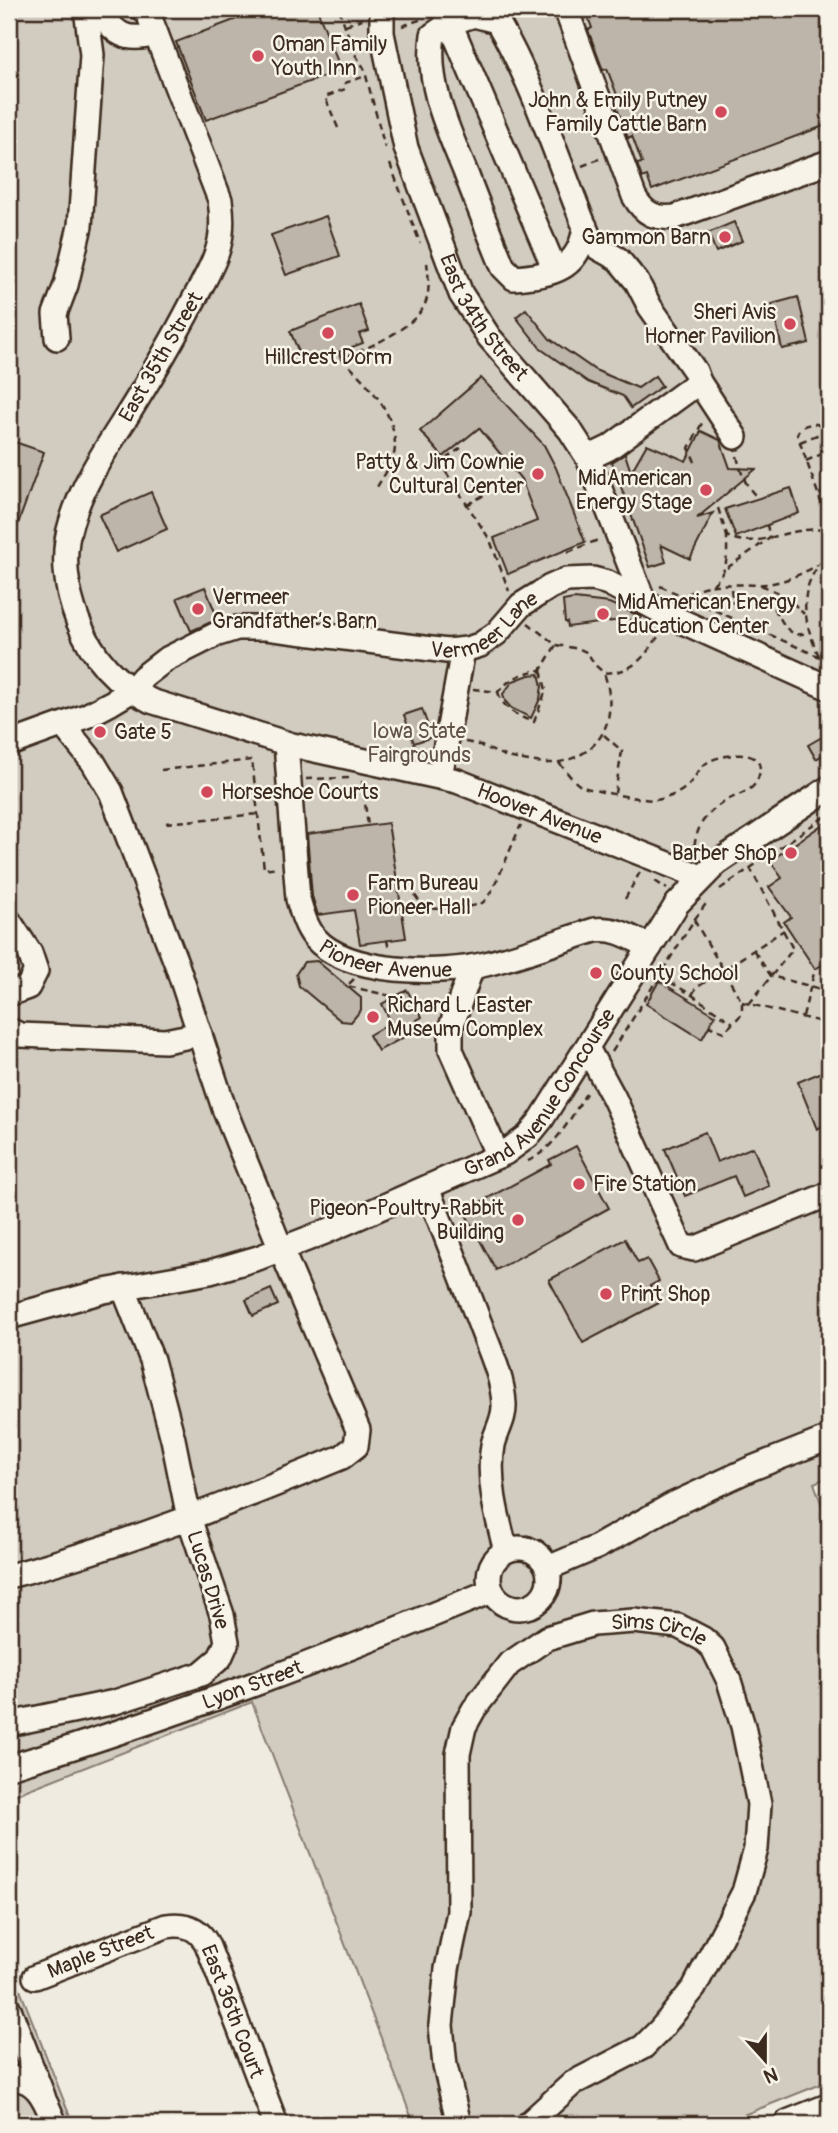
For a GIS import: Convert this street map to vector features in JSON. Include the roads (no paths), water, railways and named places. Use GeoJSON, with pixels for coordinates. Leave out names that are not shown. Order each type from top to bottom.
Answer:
{"type":"FeatureCollection","features":[{"type":"Feature","properties":{"kind":"main road"},"geometry":{"type":"LineString","coordinates":[[789,2124],[829,2108]]}},
{"type":"Feature","properties":{"kind":"street"},"geometry":{"type":"LineString","coordinates":[[57,338],[55,314],[69,274],[80,226],[92,55],[86,9]]}},
{"type":"Feature","properties":{"kind":"street"},"geometry":{"type":"LineString","coordinates":[[97,9],[120,36],[139,39],[151,16]]}},
{"type":"Feature","properties":{"kind":"street","name":"East 34th Street"},"geometry":{"type":"LineString","coordinates":[[382,9],[382,33],[406,148],[461,294],[489,337],[570,430],[588,458],[644,602]]}},
{"type":"Feature","properties":{"kind":"street"},"geometry":{"type":"LineString","coordinates":[[566,9],[634,196],[640,207],[651,215],[661,218],[675,217],[829,162]]}},
{"type":"Feature","properties":{"kind":"street"},"geometry":{"type":"LineString","coordinates":[[446,14],[433,35],[430,55],[434,85],[443,116],[503,267],[513,278],[541,276],[570,264],[583,244],[585,226]]}},
{"type":"Feature","properties":{"kind":"street"},"geometry":{"type":"LineString","coordinates":[[446,14],[474,15],[497,20],[530,89],[589,237],[598,248],[618,259],[636,282],[735,437]]}},
{"type":"Feature","properties":{"kind":"street"},"geometry":{"type":"LineString","coordinates":[[446,14],[555,270]]}},
{"type":"Feature","properties":{"kind":"street","name":"East 35th Street"},"geometry":{"type":"LineString","coordinates":[[131,691],[96,658],[72,605],[65,557],[70,524],[85,486],[170,345],[217,257],[223,221],[220,201],[151,16]]}},
{"type":"Feature","properties":{"kind":"street"},"geometry":{"type":"LineString","coordinates":[[588,458],[609,448],[699,382]]}},
{"type":"Feature","properties":{"kind":"street"},"geometry":{"type":"LineString","coordinates":[[575,580],[598,570],[612,556],[620,540]]}},
{"type":"Feature","properties":{"kind":"street","name":"Vermeer Lane"},"geometry":{"type":"LineString","coordinates":[[9,744],[86,716],[131,691],[143,677],[165,660],[215,635],[237,628],[266,628],[447,651],[463,650],[480,645],[497,633],[521,605],[566,580],[593,579],[608,583],[672,617],[829,688]]}},
{"type":"Feature","properties":{"kind":"street"},"geometry":{"type":"LineString","coordinates":[[440,777],[463,650]]}},
{"type":"Feature","properties":{"kind":"street","name":"Hoover Avenue"},"geometry":{"type":"LineString","coordinates":[[131,691],[151,701],[286,744],[457,781],[529,809],[693,863]]}},
{"type":"Feature","properties":{"kind":"street"},"geometry":{"type":"LineString","coordinates":[[9,1576],[102,1549],[189,1518],[342,1457],[356,1446],[358,1430],[225,1111],[177,965],[111,792],[93,762],[63,725]]}},
{"type":"Feature","properties":{"kind":"street","name":"Pioneer Avenue"},"geometry":{"type":"LineString","coordinates":[[286,744],[298,899],[304,920],[316,939],[334,953],[369,965],[406,969],[472,967],[595,930],[608,929],[650,947]]}},
{"type":"Feature","properties":{"kind":"street","name":"Grand Avenue Concourse"},"geometry":{"type":"LineString","coordinates":[[9,1317],[123,1287],[210,1272],[281,1249],[498,1156],[528,1136],[541,1120],[650,947],[692,904],[693,863],[717,863],[829,789]]}},
{"type":"Feature","properties":{"kind":"street"},"geometry":{"type":"LineString","coordinates":[[9,921],[30,953],[36,971],[28,987],[9,994]]}},
{"type":"Feature","properties":{"kind":"street"},"geometry":{"type":"LineString","coordinates":[[472,967],[451,1027],[451,1050],[498,1156]]}},
{"type":"Feature","properties":{"kind":"street"},"geometry":{"type":"LineString","coordinates":[[9,1030],[20,1035],[165,1041],[200,1034]]}},
{"type":"Feature","properties":{"kind":"street"},"geometry":{"type":"LineString","coordinates":[[587,1048],[681,1247],[694,1249],[829,1194]]}},
{"type":"Feature","properties":{"kind":"street"},"geometry":{"type":"LineString","coordinates":[[434,1185],[502,1386],[505,1406],[493,1444],[492,1460],[494,1505],[504,1544],[490,1568],[486,1592],[504,1605],[534,1610]]}},
{"type":"Feature","properties":{"kind":"street","name":"Lucas Drive"},"geometry":{"type":"LineString","coordinates":[[9,1724],[114,1702],[201,1674],[220,1658],[227,1642],[222,1615],[189,1518],[173,1439],[152,1360],[123,1287]]}},
{"type":"Feature","properties":{"kind":"street"},"geometry":{"type":"LineString","coordinates":[[504,1544],[530,1550],[554,1565],[597,1547],[672,1505],[738,1474],[829,1438]]}},
{"type":"Feature","properties":{"kind":"street"},"geometry":{"type":"LineString","coordinates":[[534,1610],[545,1594],[554,1565]]}},
{"type":"Feature","properties":{"kind":"street","name":"Lyon Street"},"geometry":{"type":"LineString","coordinates":[[9,1767],[112,1736],[254,1684],[486,1592]]}},
{"type":"Feature","properties":{"kind":"street"},"geometry":{"type":"LineString","coordinates":[[534,1610],[547,1638]]}},
{"type":"Feature","properties":{"kind":"street","name":"Sims Circle"},"geometry":{"type":"LineString","coordinates":[[459,2124],[445,2066],[441,2025],[447,1969],[459,1912],[458,1754],[464,1727],[474,1709],[509,1664],[547,1638],[593,1625],[634,1621],[678,1626],[703,1639],[713,1648],[729,1681],[743,1726],[759,1804],[756,1849],[744,1892],[694,1988],[669,2020],[643,2046],[573,2083],[527,2124]]}},
{"type":"Feature","properties":{"kind":"street","name":"East 36th Court"},"geometry":{"type":"LineString","coordinates":[[166,1926],[179,1924],[192,1927],[208,1944],[276,2124]]}},
{"type":"Feature","properties":{"kind":"street","name":"Maple Street"},"geometry":{"type":"LineString","coordinates":[[35,1977],[166,1926]]}},
{"type":"Feature","properties":{"kind":"street"},"geometry":{"type":"LineString","coordinates":[[9,2009],[55,2124]]}},
{"type":"Feature","properties":{"kind":"street"},"geometry":{"type":"LineString","coordinates":[[9,2079],[26,2081],[36,2087],[43,2096]]}},
{"type":"Feature","properties":{"kind":"place","name":"Oman Family Youth Inn"},"geometry":{"type":"Point","coordinates":[258,56]}},
{"type":"Feature","properties":{"kind":"place","name":"John & Emily Putney Family Cattle Barn"},"geometry":{"type":"Point","coordinates":[721,112]}},
{"type":"Feature","properties":{"kind":"place","name":"Gammon Barn"},"geometry":{"type":"Point","coordinates":[725,237]}},
{"type":"Feature","properties":{"kind":"place","name":"Sheri Avis Horner Pavilion"},"geometry":{"type":"Point","coordinates":[790,324]}},
{"type":"Feature","properties":{"kind":"place","name":"Hillcrest Dorm"},"geometry":{"type":"Point","coordinates":[328,333]}},
{"type":"Feature","properties":{"kind":"place","name":"Patty & Jim Cownie Cultural Center"},"geometry":{"type":"Point","coordinates":[538,474]}},
{"type":"Feature","properties":{"kind":"place","name":"MidAmerican Energy Stage"},"geometry":{"type":"Point","coordinates":[706,490]}},
{"type":"Feature","properties":{"kind":"place","name":"Vermeer Grandfather’s Barn"},"geometry":{"type":"Point","coordinates":[198,609]}},
{"type":"Feature","properties":{"kind":"place","name":"MidAmerican Energy Education Center"},"geometry":{"type":"Point","coordinates":[603,614]}},
{"type":"Feature","properties":{"kind":"place","name":"Gate 5"},"geometry":{"type":"Point","coordinates":[100,732]}},
{"type":"Feature","properties":{"kind":"place","name":"Horseshoe Courts"},"geometry":{"type":"Point","coordinates":[207,792]}},
{"type":"Feature","properties":{"kind":"place","name":"Barber Shop"},"geometry":{"type":"Point","coordinates":[791,853]}},
{"type":"Feature","properties":{"kind":"place","name":"Farm Bureau Pioneer Hall"},"geometry":{"type":"Point","coordinates":[353,895]}},
{"type":"Feature","properties":{"kind":"place","name":"County School"},"geometry":{"type":"Point","coordinates":[596,973]}},
{"type":"Feature","properties":{"kind":"place","name":"Richard L. Easter Museum Complex"},"geometry":{"type":"Point","coordinates":[373,1017]}},
{"type":"Feature","properties":{"kind":"place","name":"Fire Station"},"geometry":{"type":"Point","coordinates":[579,1184]}},
{"type":"Feature","properties":{"kind":"place","name":"Pigeon-Poultry-Rabbit Building"},"geometry":{"type":"Point","coordinates":[518,1220]}},
{"type":"Feature","properties":{"kind":"place","name":"Print Shop"},"geometry":{"type":"Point","coordinates":[606,1294]}},
{"type":"Feature","properties":{"kind":"park label","name":"Iowa State Fairgrounds"},"geometry":{"type":"Point","coordinates":[419,743]}}]}
